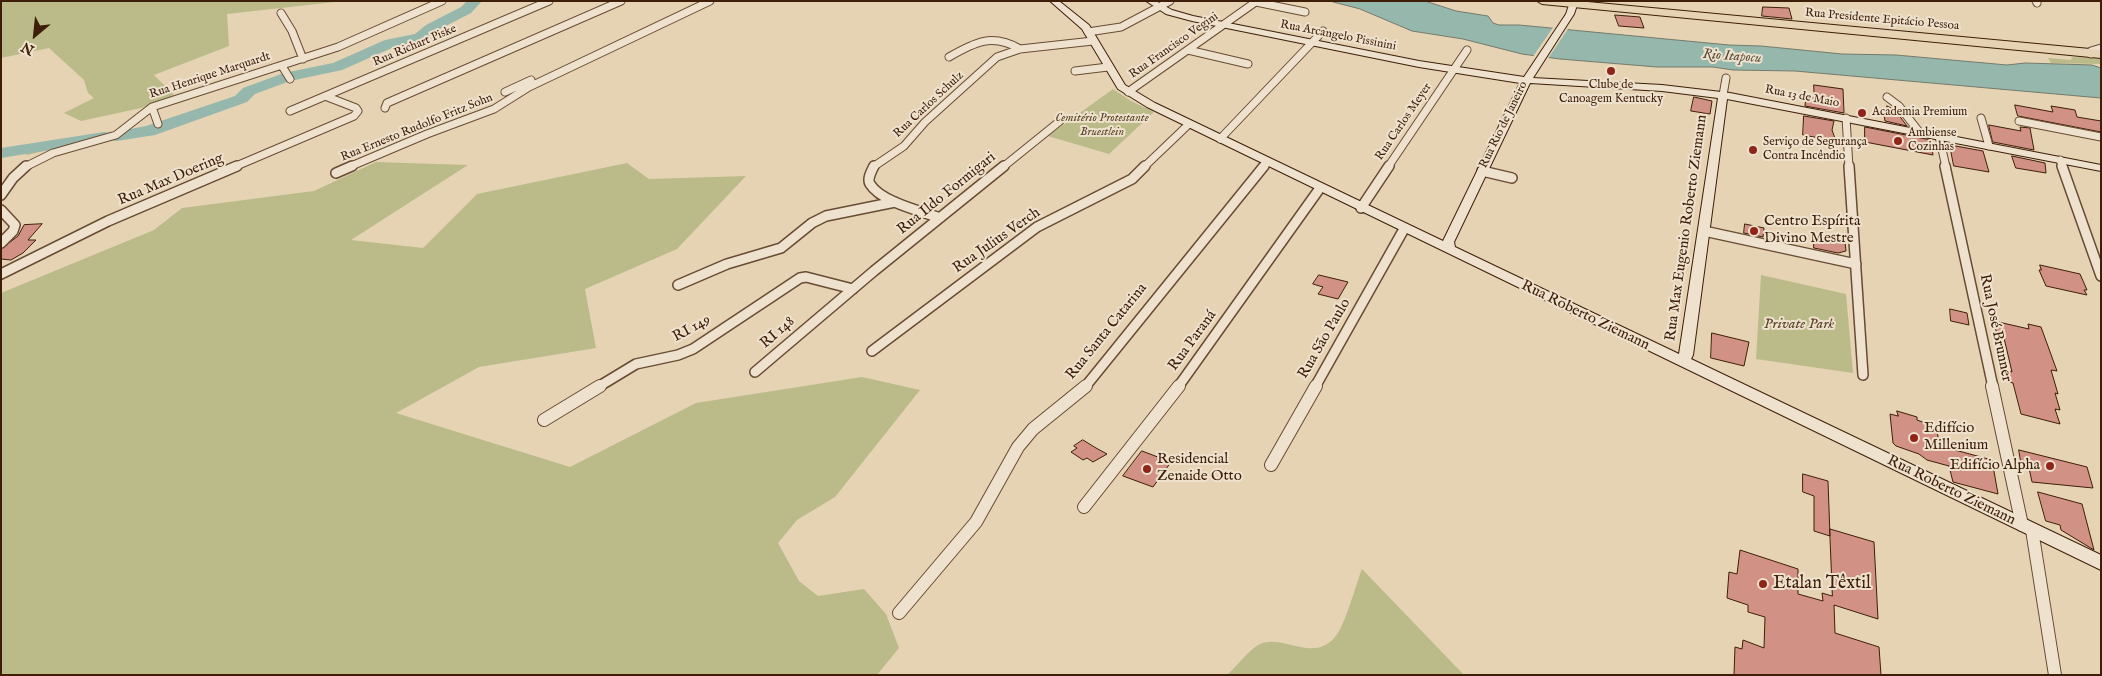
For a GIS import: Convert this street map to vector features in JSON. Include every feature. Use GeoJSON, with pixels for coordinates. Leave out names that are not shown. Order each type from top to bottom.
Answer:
{"type":"FeatureCollection","features":[{"type":"Feature","properties":{"kind":"highway","name":"Rua Presidente Epitácio Pessoa"},"geometry":{"type":"LineString","coordinates":[[1542,1],[2098,52]]}},
{"type":"Feature","properties":{"kind":"main road","name":"Rua Roberto Ziemann"},"geometry":{"type":"LineString","coordinates":[[1054,1],[1079,21],[1091,36],[1108,67],[1122,87],[1128,92],[1189,124],[1404,229],[2101,563]]}},
{"type":"Feature","properties":{"kind":"main road","name":"Rua Arcangelo Pissinini"},"geometry":{"type":"LineString","coordinates":[[1150,1],[1159,7],[1185,17],[1312,44],[1453,70],[1531,73]]}},
{"type":"Feature","properties":{"kind":"main road","name":"Rua Rio de Janeiro"},"geometry":{"type":"LineString","coordinates":[[1450,250],[1448,242],[1482,171],[1531,73],[1564,23],[1573,3]]}},
{"type":"Feature","properties":{"kind":"main road","name":"Rua 13 de Maio"},"geometry":{"type":"LineString","coordinates":[[1531,73],[1555,83],[1662,88],[1723,97],[1846,118],[2101,168]]}},
{"type":"Feature","properties":{"kind":"main road","name":"Rua Max Eugenio Roberto Ziemann"},"geometry":{"type":"LineString","coordinates":[[1682,362],[1686,354],[1723,97]]}},
{"type":"Feature","properties":{"kind":"street","name":"Rua Henrique Marquardt"},"geometry":{"type":"LineString","coordinates":[[1,194],[14,175],[28,164],[54,152],[118,134],[142,113],[152,107],[338,47],[442,1]]}},
{"type":"Feature","properties":{"kind":"street","name":"Rua Richart Piske"},"geometry":{"type":"LineString","coordinates":[[290,111],[549,1]]}},
{"type":"Feature","properties":{"kind":"street"},"geometry":{"type":"LineString","coordinates":[[385,108],[387,103],[621,1]]}},
{"type":"Feature","properties":{"kind":"street","name":"Rua Ernesto Rudolfo Fritz Sohn"},"geometry":{"type":"LineString","coordinates":[[336,173],[419,137],[494,109],[529,87],[710,1]]}},
{"type":"Feature","properties":{"kind":"street","name":"Rua Carlos Schulz"},"geometry":{"type":"LineString","coordinates":[[940,218],[895,202],[880,194],[870,184],[869,178],[874,165],[904,146],[925,122],[992,61],[1005,53],[1091,36],[1121,27],[1170,1]]}},
{"type":"Feature","properties":{"kind":"street"},"geometry":{"type":"LineString","coordinates":[[1257,1],[1305,12]]}},
{"type":"Feature","properties":{"kind":"street","name":"Rua Francisco Vegini"},"geometry":{"type":"LineString","coordinates":[[1128,92],[1257,1]]}},
{"type":"Feature","properties":{"kind":"street"},"geometry":{"type":"LineString","coordinates":[[281,13],[292,31],[303,59]]}},
{"type":"Feature","properties":{"kind":"street"},"geometry":{"type":"LineString","coordinates":[[1220,139],[1324,31]]}},
{"type":"Feature","properties":{"kind":"street"},"geometry":{"type":"LineString","coordinates":[[949,57],[972,44],[998,39],[1007,40],[1020,49]]}},
{"type":"Feature","properties":{"kind":"street"},"geometry":{"type":"LineString","coordinates":[[1188,50],[1248,64]]}},
{"type":"Feature","properties":{"kind":"street","name":"Rua Carlos Meyer"},"geometry":{"type":"LineString","coordinates":[[1361,208],[1467,50]]}},
{"type":"Feature","properties":{"kind":"street","name":"Rua Ernesto Rudolfo Fritz Sohn"},"geometry":{"type":"LineString","coordinates":[[505,92],[570,63],[585,60]]}},
{"type":"Feature","properties":{"kind":"street"},"geometry":{"type":"LineString","coordinates":[[282,66],[290,79]]}},
{"type":"Feature","properties":{"kind":"street"},"geometry":{"type":"LineString","coordinates":[[1075,71],[1108,67]]}},
{"type":"Feature","properties":{"kind":"street","name":"Rua Max Eugenio Roberto Ziemann"},"geometry":{"type":"LineString","coordinates":[[1723,97],[1726,78]]}},
{"type":"Feature","properties":{"kind":"street","name":"Rua Max Doering"},"geometry":{"type":"LineString","coordinates":[[1,274],[108,221],[354,116],[358,111],[356,108],[324,96]]}},
{"type":"Feature","properties":{"kind":"street"},"geometry":{"type":"LineString","coordinates":[[1888,97],[1899,106],[1920,133]]}},
{"type":"Feature","properties":{"kind":"street"},"geometry":{"type":"LineString","coordinates":[[152,107],[158,124]]}},
{"type":"Feature","properties":{"kind":"street"},"geometry":{"type":"LineString","coordinates":[[1846,118],[1863,376]]}},
{"type":"Feature","properties":{"kind":"street"},"geometry":{"type":"LineString","coordinates":[[1981,118],[1989,146]]}},
{"type":"Feature","properties":{"kind":"street","name":"Rua Ildo Formigari"},"geometry":{"type":"LineString","coordinates":[[821,316],[1060,121]]}},
{"type":"Feature","properties":{"kind":"street"},"geometry":{"type":"LineString","coordinates":[[2019,121],[2101,137]]}},
{"type":"Feature","properties":{"kind":"street","name":"Rua Julius Verch"},"geometry":{"type":"LineString","coordinates":[[872,350],[1037,227],[1132,178],[1189,124]]}},
{"type":"Feature","properties":{"kind":"street","name":"Rua José Brunner"},"geometry":{"type":"LineString","coordinates":[[1939,136],[2027,528],[2055,675]]}},
{"type":"Feature","properties":{"kind":"street"},"geometry":{"type":"LineString","coordinates":[[2060,160],[2101,276]]}},
{"type":"Feature","properties":{"kind":"street","name":"Rua Santa Catarina"},"geometry":{"type":"LineString","coordinates":[[899,613],[976,522],[1018,447],[1033,430],[1085,388],[1267,162]]}},
{"type":"Feature","properties":{"kind":"street"},"geometry":{"type":"LineString","coordinates":[[1482,171],[1512,178]]}},
{"type":"Feature","properties":{"kind":"street","name":"Rua Paraná"},"geometry":{"type":"LineString","coordinates":[[1084,507],[1195,365],[1320,188]]}},
{"type":"Feature","properties":{"kind":"street"},"geometry":{"type":"LineString","coordinates":[[678,285],[727,264],[781,248],[812,223],[826,216],[895,202]]}},
{"type":"Feature","properties":{"kind":"street"},"geometry":{"type":"LineString","coordinates":[[1,210],[15,225],[1,243]]}},
{"type":"Feature","properties":{"kind":"street","name":"Rua São Paulo"},"geometry":{"type":"LineString","coordinates":[[1271,465],[1404,229]]}},
{"type":"Feature","properties":{"kind":"street"},"geometry":{"type":"LineString","coordinates":[[1704,230],[1856,264]]}},
{"type":"Feature","properties":{"kind":"street","name":"RI 149"},"geometry":{"type":"LineString","coordinates":[[544,420],[636,364],[678,355],[693,349],[800,278],[806,277],[853,289]]}},
{"type":"Feature","properties":{"kind":"street","name":"RI 148"},"geometry":{"type":"LineString","coordinates":[[755,372],[821,316]]}},
{"type":"Feature","properties":{"kind":"green space"},"geometry":{"type":"Polygon","coordinates":[[[1,1],[344,1],[227,14],[229,46],[154,75],[175,96],[141,108],[81,121],[64,113],[94,98],[88,93],[84,80],[49,48],[1,58],[1,1]]]}},
{"type":"Feature","properties":{"kind":"green space"},"geometry":{"type":"Polygon","coordinates":[[[2072,57],[2101,58],[2101,64],[2051,63],[2048,58],[2071,60],[2072,57]]]}},
{"type":"Feature","properties":{"kind":"green space","name":"Cemitério Protestante Bruestlein"},"geometry":{"type":"Polygon","coordinates":[[[1113,89],[1131,101],[1154,112],[1109,154],[1048,136],[1113,89]]]}},
{"type":"Feature","properties":{"kind":"green space"},"geometry":{"type":"Polygon","coordinates":[[[70,138],[52,149],[27,155],[20,152],[1,157],[1,151],[70,138]]]}},
{"type":"Feature","properties":{"kind":"green space"},"geometry":{"type":"Polygon","coordinates":[[[376,162],[468,165],[351,240],[423,248],[477,194],[627,163],[649,179],[746,176],[677,249],[585,289],[596,348],[479,367],[396,413],[570,467],[696,403],[862,377],[920,390],[835,497],[797,520],[778,543],[799,581],[818,596],[864,589],[886,614],[899,648],[877,675],[1,675],[1,293],[154,230],[182,208],[314,191],[376,162]]]}},
{"type":"Feature","properties":{"kind":"green space","name":"Private Park"},"geometry":{"type":"Polygon","coordinates":[[[1761,275],[1846,294],[1853,373],[1756,359],[1761,275]]]}},
{"type":"Feature","properties":{"kind":"green space"},"geometry":{"type":"Polygon","coordinates":[[[1362,569],[1464,675],[1227,675],[1254,648],[1267,642],[1307,648],[1317,648],[1326,645],[1335,637],[1343,624],[1362,569]]]}},
{"type":"Feature","properties":{"kind":"water","name":"Rio Itapocu"},"geometry":{"type":"Polygon","coordinates":[[[1330,1],[1425,1],[1456,11],[1488,16],[1493,23],[1499,25],[1519,25],[1729,45],[1761,46],[1842,54],[1896,55],[2007,65],[2025,63],[2092,65],[2101,68],[2101,98],[1795,71],[1733,70],[1713,67],[1657,67],[1560,59],[1522,54],[1463,39],[1412,31],[1360,9],[1330,1]]]}},
{"type":"Feature","properties":{"kind":"pier"},"geometry":{"type":"Polygon","coordinates":[[[1554,26],[1568,29],[1547,60],[1532,58],[1554,26]]]}},
{"type":"Feature","properties":{"kind":"building"},"geometry":{"type":"Polygon","coordinates":[[[1763,7],[1789,8],[1792,19],[1762,16],[1763,7]]]}},
{"type":"Feature","properties":{"kind":"building"},"geometry":{"type":"Polygon","coordinates":[[[1615,15],[1640,17],[1644,28],[1619,26],[1615,15]]]}},
{"type":"Feature","properties":{"kind":"building"},"geometry":{"type":"Polygon","coordinates":[[[1814,85],[1843,89],[1844,113],[1805,106],[1806,96],[1814,98],[1814,85]]]}},
{"type":"Feature","properties":{"kind":"building"},"geometry":{"type":"Polygon","coordinates":[[[1694,97],[1712,101],[1710,114],[1691,111],[1694,97]]]}},
{"type":"Feature","properties":{"kind":"building"},"geometry":{"type":"Polygon","coordinates":[[[2015,105],[2053,112],[2051,106],[2075,110],[2077,117],[2101,121],[2101,132],[2018,116],[2015,105]]]}},
{"type":"Feature","properties":{"kind":"building"},"geometry":{"type":"Polygon","coordinates":[[[1887,106],[1895,110],[1907,126],[1885,121],[1884,115],[1889,116],[1887,106]]]}},
{"type":"Feature","properties":{"kind":"building"},"geometry":{"type":"Polygon","coordinates":[[[1804,116],[1834,121],[1832,130],[1836,141],[1803,135],[1804,116]]]}},
{"type":"Feature","properties":{"kind":"building"},"geometry":{"type":"Polygon","coordinates":[[[1989,125],[2021,131],[2020,127],[2030,128],[2034,150],[1993,142],[1989,125]]]}},
{"type":"Feature","properties":{"kind":"building","name":"Ambiense Cozinhas"},"geometry":{"type":"Polygon","coordinates":[[[1865,127],[1931,140],[1933,155],[1865,142],[1865,127]]]}},
{"type":"Feature","properties":{"kind":"building"},"geometry":{"type":"Polygon","coordinates":[[[1950,145],[1983,151],[1989,172],[1954,166],[1950,145]]]}},
{"type":"Feature","properties":{"kind":"building"},"geometry":{"type":"Polygon","coordinates":[[[2012,156],[2045,163],[2046,173],[2016,168],[2012,156]]]}},
{"type":"Feature","properties":{"kind":"building"},"geometry":{"type":"Polygon","coordinates":[[[42,224],[28,240],[36,240],[23,253],[11,260],[1,259],[1,249],[18,236],[24,225],[42,224]]]}},
{"type":"Feature","properties":{"kind":"building","name":"Centro Espírita Divino Mestre"},"geometry":{"type":"Polygon","coordinates":[[[1745,224],[1764,228],[1763,237],[1744,233],[1745,224]]]}},
{"type":"Feature","properties":{"kind":"building"},"geometry":{"type":"Polygon","coordinates":[[[1814,235],[1845,242],[1846,251],[1838,253],[1814,248],[1814,235]]]}},
{"type":"Feature","properties":{"kind":"building"},"geometry":{"type":"Polygon","coordinates":[[[2040,265],[2080,274],[2087,290],[2084,290],[2087,295],[2046,286],[2039,270],[2041,270],[2040,265]]]}},
{"type":"Feature","properties":{"kind":"building"},"geometry":{"type":"Polygon","coordinates":[[[1319,275],[1348,282],[1338,299],[1318,294],[1323,287],[1313,284],[1319,275]]]}},
{"type":"Feature","properties":{"kind":"building"},"geometry":{"type":"Polygon","coordinates":[[[1950,309],[1967,313],[1969,325],[1951,321],[1950,309]]]}},
{"type":"Feature","properties":{"kind":"building"},"geometry":{"type":"Polygon","coordinates":[[[1994,321],[2029,329],[2028,324],[2041,327],[2057,371],[2051,370],[2058,394],[2055,393],[2060,410],[2055,409],[2060,424],[2021,414],[2013,383],[2006,381],[2004,370],[2012,372],[2004,338],[1998,337],[1994,321]]]}},
{"type":"Feature","properties":{"kind":"building"},"geometry":{"type":"Polygon","coordinates":[[[1712,333],[1749,342],[1744,366],[1711,358],[1712,333]]]}},
{"type":"Feature","properties":{"kind":"building"},"geometry":{"type":"Polygon","coordinates":[[[1897,411],[1917,417],[1917,420],[1936,427],[1940,446],[1992,460],[1998,494],[1953,482],[1949,466],[1927,460],[1919,454],[1896,446],[1893,443],[1890,414],[1898,416],[1897,411]]]}},
{"type":"Feature","properties":{"kind":"building"},"geometry":{"type":"Polygon","coordinates":[[[1083,440],[1107,454],[1093,462],[1087,458],[1083,460],[1071,452],[1077,448],[1074,446],[1083,440]]]}},
{"type":"Feature","properties":{"kind":"building"},"geometry":{"type":"Polygon","coordinates":[[[2019,450],[2087,467],[2093,488],[2032,482],[2029,468],[2022,467],[2019,450]]]}},
{"type":"Feature","properties":{"kind":"building","name":"Residencial Zenaide Otto"},"geometry":{"type":"Polygon","coordinates":[[[1142,451],[1171,462],[1153,487],[1123,476],[1142,451]]]}},
{"type":"Feature","properties":{"kind":"building"},"geometry":{"type":"Polygon","coordinates":[[[1803,474],[1828,481],[1830,536],[1814,531],[1814,496],[1803,492],[1803,474]]]}},
{"type":"Feature","properties":{"kind":"building"},"geometry":{"type":"Polygon","coordinates":[[[2038,492],[2082,504],[2094,550],[2061,530],[2060,525],[2046,521],[2038,492]]]}},
{"type":"Feature","properties":{"kind":"building","name":"Etalan Têxtil"},"geometry":{"type":"Polygon","coordinates":[[[1830,529],[1874,542],[1878,619],[1834,605],[1835,633],[1879,647],[1881,675],[1734,675],[1735,647],[1742,649],[1743,640],[1764,648],[1765,617],[1748,612],[1748,605],[1727,598],[1729,572],[1737,574],[1740,550],[1798,569],[1798,594],[1823,601],[1822,593],[1832,596],[1830,529]]]}},
{"type":"Feature","properties":{"kind":"waterway"},"geometry":{"type":"LineString","coordinates":[[290,76],[337,67],[390,43],[420,37],[431,28],[466,10],[475,1]]}},
{"type":"Feature","properties":{"kind":"waterway"},"geometry":{"type":"LineString","coordinates":[[117,136],[149,131],[194,116],[241,99],[249,91],[283,79]]}},
{"type":"Feature","properties":{"kind":"waterway"},"geometry":{"type":"LineString","coordinates":[[1,153],[104,137]]}},
{"type":"Feature","properties":{"kind":"place","name":"Clube de Canoagem Kentucky"},"geometry":{"type":"Point","coordinates":[1611,71]}},
{"type":"Feature","properties":{"kind":"place","name":"Academia Premium"},"geometry":{"type":"Point","coordinates":[1862,113]}},
{"type":"Feature","properties":{"kind":"place","name":"Ambiense Cozinhas"},"geometry":{"type":"Point","coordinates":[1898,141]}},
{"type":"Feature","properties":{"kind":"place","name":"Serviço de Segurança Contra Incêndio"},"geometry":{"type":"Point","coordinates":[1753,150]}},
{"type":"Feature","properties":{"kind":"place","name":"Centro Espírita Divino Mestre"},"geometry":{"type":"Point","coordinates":[1754,231]}},
{"type":"Feature","properties":{"kind":"place","name":"Edifício Millenium"},"geometry":{"type":"Point","coordinates":[1914,438]}},
{"type":"Feature","properties":{"kind":"place","name":"Edifício Alpha"},"geometry":{"type":"Point","coordinates":[2050,466]}},
{"type":"Feature","properties":{"kind":"place","name":"Residencial Zenaide Otto"},"geometry":{"type":"Point","coordinates":[1147,469]}},
{"type":"Feature","properties":{"kind":"place","name":"Etalan Têxtil"},"geometry":{"type":"Point","coordinates":[1763,584]}}]}
